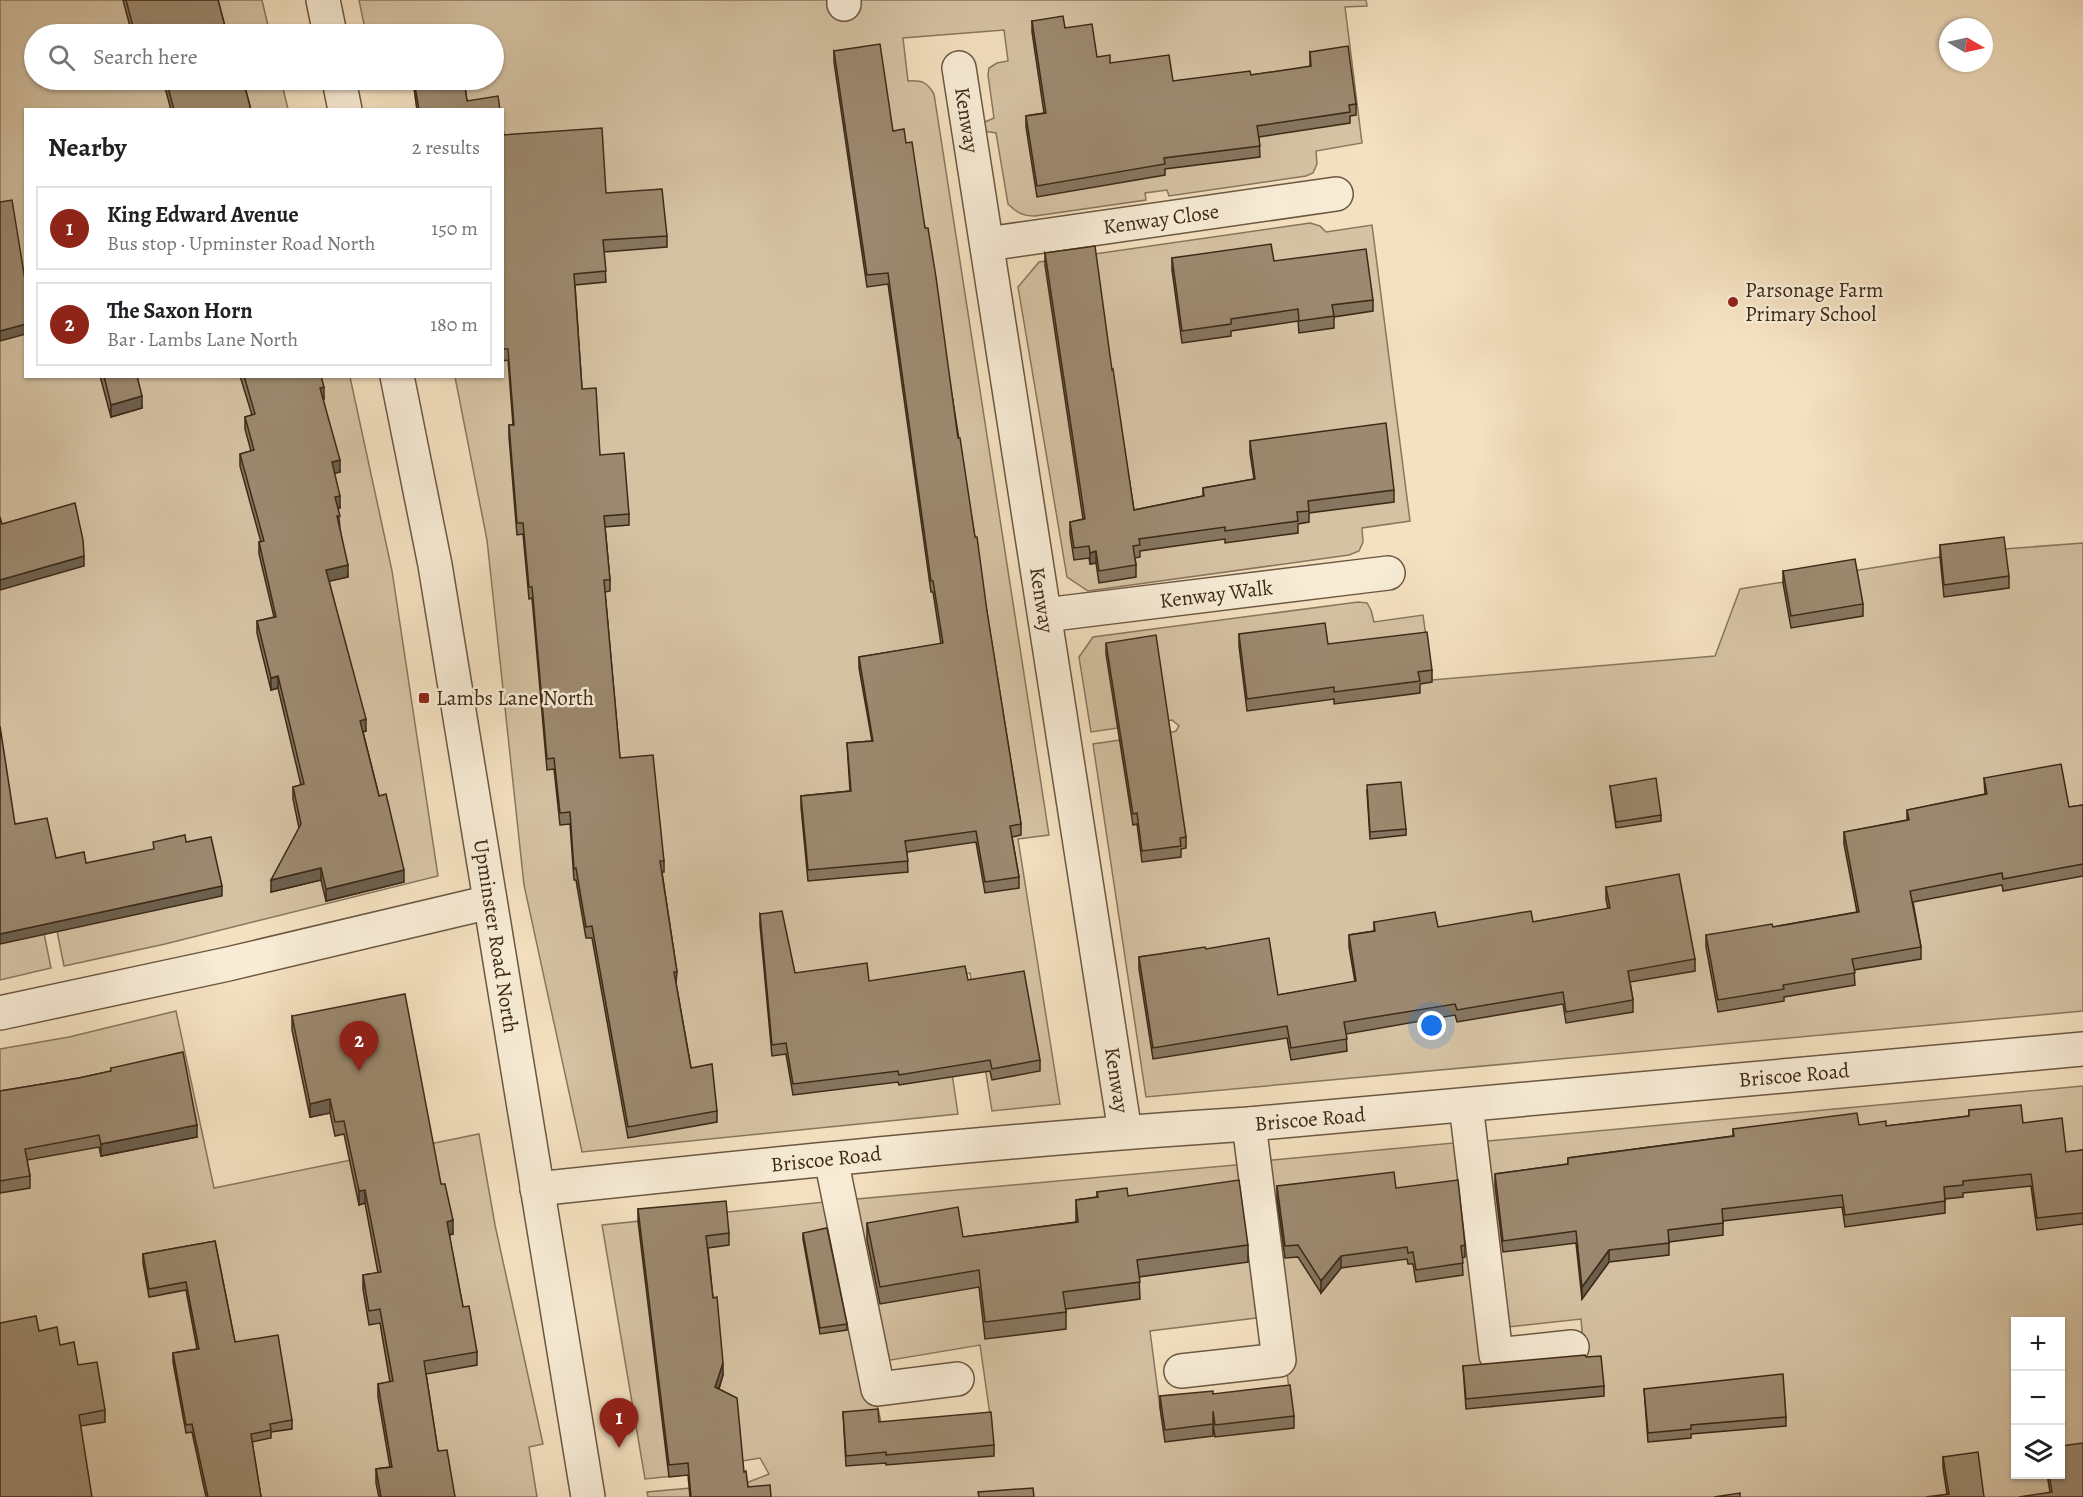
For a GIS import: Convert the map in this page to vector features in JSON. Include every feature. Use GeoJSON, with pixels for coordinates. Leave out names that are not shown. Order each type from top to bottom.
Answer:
{"type":"FeatureCollection","features":[{"type":"Feature","properties":{"kind":"street"},"geometry":{"type":"LineString","coordinates":[[323,0],[328,24]]}},
{"type":"Feature","properties":{"kind":"street","name":"Kenway"},"geometry":{"type":"LineString","coordinates":[[959,68],[1125,1132]]}},
{"type":"Feature","properties":{"kind":"street"},"geometry":{"type":"LineString","coordinates":[[341,90],[345,108]]}},
{"type":"Feature","properties":{"kind":"street","name":"Kenway Close"},"geometry":{"type":"LineString","coordinates":[[987,244],[1336,194]]}},
{"type":"Feature","properties":{"kind":"street","name":"Upminster Road North"},"geometry":{"type":"LineString","coordinates":[[398,378],[435,565],[588,1497]]}},
{"type":"Feature","properties":{"kind":"street","name":"Kenway Walk"},"geometry":{"type":"LineString","coordinates":[[1045,615],[1388,573]]}},
{"type":"Feature","properties":{"kind":"street"},"geometry":{"type":"LineString","coordinates":[[0,1013],[228,964],[490,902]]}},
{"type":"Feature","properties":{"kind":"street","name":"Briscoe Road"},"geometry":{"type":"LineString","coordinates":[[537,1189],[1125,1132],[1249,1124],[2083,1049]]}},
{"type":"Feature","properties":{"kind":"street"},"geometry":{"type":"LineString","coordinates":[[1466,1105],[1496,1354],[1572,1347]]}},
{"type":"Feature","properties":{"kind":"street"},"geometry":{"type":"LineString","coordinates":[[1181,1371],[1279,1360],[1249,1124]]}},
{"type":"Feature","properties":{"kind":"street"},"geometry":{"type":"LineString","coordinates":[[831,1159],[878,1389],[957,1379]]}},
{"type":"Feature","properties":{"kind":"shaded area"},"geometry":{"type":"Polygon","coordinates":[[[0,0],[262,0],[268,24],[24,24],[24,90],[283,90],[288,108],[24,108],[24,378],[350,378],[392,571],[438,876],[165,944],[64,966],[47,881],[34,884],[51,968],[0,980],[0,0]]]}},
{"type":"Feature","properties":{"kind":"shaded area"},"geometry":{"type":"Polygon","coordinates":[[[359,0],[1366,0],[1367,6],[1345,7],[1362,143],[1316,151],[1317,164],[1313,173],[1306,176],[1169,196],[1167,190],[1145,193],[1146,200],[1035,216],[1020,213],[1008,204],[996,133],[969,129],[994,118],[988,75],[989,68],[997,63],[1008,61],[1004,30],[903,38],[908,81],[924,83],[934,94],[1049,835],[1018,839],[1060,1104],[992,1111],[970,973],[938,978],[958,1114],[582,1152],[524,885],[487,540],[455,378],[504,378],[504,108],[417,108],[414,90],[504,90],[504,24],[364,24],[359,0]]]}},
{"type":"Feature","properties":{"kind":"shaded area"},"geometry":{"type":"Polygon","coordinates":[[[1310,223],[1320,226],[1326,232],[1372,225],[1410,521],[1362,528],[1363,542],[1359,551],[1349,555],[1088,591],[1067,577],[1018,287],[1039,262],[1310,223]]]}},
{"type":"Feature","properties":{"kind":"shaded area"},"geometry":{"type":"Polygon","coordinates":[[[2083,543],[2083,1011],[1146,1097],[1093,744],[1169,733],[1176,731],[1179,726],[1172,720],[1091,732],[1079,657],[1093,637],[1358,602],[1367,603],[1374,622],[1423,615],[1432,680],[1715,656],[1740,589],[1940,557],[2083,543]]]}},
{"type":"Feature","properties":{"kind":"shaded area"},"geometry":{"type":"Polygon","coordinates":[[[176,1011],[214,1188],[479,1134],[495,1225],[543,1444],[529,1447],[537,1497],[0,1497],[0,1049],[69,1037],[176,1011]]]}},
{"type":"Feature","properties":{"kind":"shaded area"},"geometry":{"type":"Polygon","coordinates":[[[2083,1086],[2083,1486],[2051,1497],[648,1497],[647,1492],[746,1483],[769,1474],[760,1458],[742,1461],[722,1471],[645,1479],[602,1225],[834,1201],[883,1432],[991,1422],[980,1345],[879,1362],[846,1200],[1246,1164],[1264,1317],[1150,1331],[1160,1408],[1290,1397],[1261,1161],[1464,1142],[1491,1407],[1585,1365],[1581,1319],[1499,1328],[1477,1142],[2083,1086]]]}},
{"type":"Feature","properties":{"kind":"building"},"geometry":{"type":"Polygon","coordinates":[[[126,0],[218,0],[224,24],[132,24],[126,0]]]}},
{"type":"Feature","properties":{"kind":"building"},"geometry":{"type":"Polygon","coordinates":[[[1063,16],[1065,28],[1092,24],[1097,57],[1110,55],[1110,63],[1169,55],[1173,81],[1250,71],[1251,75],[1311,66],[1310,52],[1348,46],[1356,104],[1349,105],[1350,112],[1257,126],[1260,146],[1164,158],[1165,164],[1037,186],[1026,116],[1046,113],[1032,21],[1063,16]]]}},
{"type":"Feature","properties":{"kind":"building"},"geometry":{"type":"Polygon","coordinates":[[[880,44],[893,131],[904,129],[906,143],[912,142],[925,228],[928,228],[958,438],[960,438],[975,537],[977,537],[1021,824],[1010,826],[1019,877],[985,882],[976,831],[905,841],[908,861],[808,870],[801,796],[851,791],[847,743],[873,741],[859,657],[943,643],[933,581],[931,581],[888,273],[867,275],[834,51],[880,44]]]}},
{"type":"Feature","properties":{"kind":"building"},"geometry":{"type":"Polygon","coordinates":[[[169,90],[246,90],[250,108],[173,108],[169,90]]]}},
{"type":"Feature","properties":{"kind":"building"},"geometry":{"type":"Polygon","coordinates":[[[416,90],[465,90],[467,101],[498,96],[500,108],[419,108],[416,90]]]}},
{"type":"Feature","properties":{"kind":"building"},"geometry":{"type":"Polygon","coordinates":[[[602,128],[606,193],[662,189],[667,236],[603,240],[606,271],[574,274],[582,389],[596,388],[600,455],[624,453],[629,514],[604,516],[610,580],[604,580],[620,758],[653,755],[664,861],[660,861],[677,972],[674,972],[691,1068],[712,1064],[717,1111],[628,1127],[592,926],[586,927],[576,868],[574,869],[570,812],[560,813],[554,758],[547,759],[532,587],[529,587],[523,523],[517,523],[509,425],[514,425],[508,349],[504,349],[504,135],[602,128]]]}},
{"type":"Feature","properties":{"kind":"building"},"geometry":{"type":"Polygon","coordinates":[[[12,200],[24,274],[24,325],[0,331],[0,202],[12,200]]]}},
{"type":"Feature","properties":{"kind":"building"},"geometry":{"type":"Polygon","coordinates":[[[1271,244],[1274,261],[1366,249],[1373,300],[1332,305],[1334,316],[1299,321],[1298,309],[1231,319],[1231,324],[1182,331],[1172,258],[1271,244]]]}},
{"type":"Feature","properties":{"kind":"building"},"geometry":{"type":"Polygon","coordinates":[[[1095,246],[1134,510],[1204,496],[1203,488],[1255,479],[1250,441],[1386,423],[1394,490],[1308,501],[1309,511],[1297,512],[1298,521],[1225,531],[1225,527],[1139,539],[1140,545],[1133,546],[1136,565],[1099,571],[1096,551],[1090,553],[1089,546],[1074,548],[1070,522],[1085,519],[1045,253],[1095,246]]]}},
{"type":"Feature","properties":{"kind":"building"},"geometry":{"type":"Polygon","coordinates":[[[104,378],[138,378],[142,396],[111,405],[104,378]]]}},
{"type":"Feature","properties":{"kind":"building"},"geometry":{"type":"Polygon","coordinates":[[[245,378],[322,378],[324,387],[320,388],[340,460],[332,462],[340,496],[335,497],[340,516],[337,516],[348,565],[326,570],[366,719],[360,721],[379,796],[386,794],[404,870],[326,889],[321,868],[271,880],[301,824],[293,787],[304,784],[278,676],[271,678],[257,621],[276,617],[259,542],[264,541],[240,454],[254,450],[245,417],[255,414],[245,378]]]}},
{"type":"Feature","properties":{"kind":"building"},"geometry":{"type":"Polygon","coordinates":[[[75,503],[84,556],[0,580],[0,517],[2,524],[75,503]]]}},
{"type":"Feature","properties":{"kind":"building"},"geometry":{"type":"Polygon","coordinates":[[[2004,537],[2009,576],[1944,585],[1940,545],[2004,537]]]}},
{"type":"Feature","properties":{"kind":"building"},"geometry":{"type":"Polygon","coordinates":[[[1855,559],[1863,604],[1791,616],[1783,571],[1855,559]]]}},
{"type":"Feature","properties":{"kind":"building"},"geometry":{"type":"Polygon","coordinates":[[[1325,623],[1328,644],[1427,632],[1432,670],[1418,672],[1420,681],[1334,692],[1334,687],[1247,699],[1239,634],[1325,623]]]}},
{"type":"Feature","properties":{"kind":"building"},"geometry":{"type":"Polygon","coordinates":[[[1156,635],[1186,837],[1180,838],[1181,846],[1142,851],[1137,813],[1133,814],[1106,643],[1156,635]]]}},
{"type":"Feature","properties":{"kind":"building"},"geometry":{"type":"Polygon","coordinates":[[[0,726],[15,824],[47,818],[56,858],[84,852],[86,863],[154,849],[153,842],[185,835],[186,842],[211,837],[222,886],[0,934],[0,726]]]}},
{"type":"Feature","properties":{"kind":"building"},"geometry":{"type":"Polygon","coordinates":[[[2061,764],[2069,807],[2083,805],[2083,864],[2003,879],[2002,873],[1910,891],[1921,947],[1852,959],[1855,973],[1783,985],[1784,989],[1718,1000],[1706,935],[1772,924],[1773,927],[1859,912],[1844,832],[1909,820],[1907,810],[1987,794],[1984,778],[2061,764]]]}},
{"type":"Feature","properties":{"kind":"building"},"geometry":{"type":"Polygon","coordinates":[[[1656,778],[1661,815],[1616,822],[1610,786],[1656,778]]]}},
{"type":"Feature","properties":{"kind":"building"},"geometry":{"type":"Polygon","coordinates":[[[1401,782],[1406,829],[1370,832],[1367,785],[1401,782]]]}},
{"type":"Feature","properties":{"kind":"building"},"geometry":{"type":"Polygon","coordinates":[[[1679,874],[1695,959],[1628,971],[1633,1000],[1566,1012],[1563,992],[1457,1010],[1455,1004],[1344,1022],[1347,1039],[1291,1048],[1287,1026],[1153,1048],[1139,957],[1269,938],[1278,995],[1356,981],[1349,935],[1375,931],[1374,922],[1435,912],[1438,927],[1531,911],[1533,922],[1610,908],[1606,887],[1679,874]]]}},
{"type":"Feature","properties":{"kind":"building"},"geometry":{"type":"Polygon","coordinates":[[[782,911],[795,973],[867,963],[869,981],[965,966],[968,980],[1024,971],[1040,1060],[992,1069],[990,1060],[899,1075],[898,1071],[793,1084],[786,1043],[772,1045],[760,914],[782,911]]]}},
{"type":"Feature","properties":{"kind":"building"},"geometry":{"type":"Polygon","coordinates":[[[405,994],[441,1184],[445,1184],[453,1220],[447,1222],[463,1307],[469,1306],[477,1352],[424,1361],[438,1451],[447,1450],[455,1497],[381,1497],[376,1469],[392,1467],[378,1384],[393,1381],[380,1309],[369,1311],[363,1275],[381,1272],[365,1190],[359,1191],[344,1121],[335,1122],[330,1099],[310,1104],[292,1016],[405,994]]]}},
{"type":"Feature","properties":{"kind":"building"},"geometry":{"type":"Polygon","coordinates":[[[183,1052],[197,1125],[101,1144],[99,1135],[25,1149],[30,1176],[0,1181],[0,1091],[79,1078],[111,1071],[111,1068],[183,1052]]]}},
{"type":"Feature","properties":{"kind":"building"},"geometry":{"type":"Polygon","coordinates":[[[2021,1105],[2023,1123],[2062,1118],[2066,1152],[2083,1150],[2083,1213],[2037,1218],[2031,1174],[1963,1181],[1963,1185],[1944,1187],[1945,1201],[1845,1215],[1842,1195],[1722,1209],[1723,1223],[1668,1230],[1669,1243],[1609,1250],[1582,1287],[1576,1231],[1503,1241],[1495,1174],[1568,1164],[1568,1158],[1734,1136],[1733,1129],[1857,1113],[1859,1125],[1886,1121],[1886,1126],[1969,1116],[1969,1110],[2021,1105]]]}},
{"type":"Feature","properties":{"kind":"building"},"geometry":{"type":"Polygon","coordinates":[[[1394,1172],[1396,1188],[1458,1180],[1465,1245],[1461,1246],[1463,1263],[1416,1270],[1413,1252],[1408,1253],[1407,1247],[1341,1256],[1321,1281],[1298,1245],[1285,1246],[1277,1186],[1394,1172]]]}},
{"type":"Feature","properties":{"kind":"building"},"geometry":{"type":"Polygon","coordinates":[[[1239,1180],[1248,1245],[1137,1260],[1140,1282],[1063,1292],[1066,1312],[985,1322],[979,1270],[880,1287],[867,1223],[958,1207],[963,1237],[1078,1222],[1076,1200],[1098,1197],[1097,1192],[1127,1188],[1128,1196],[1239,1180]]]}},
{"type":"Feature","properties":{"kind":"building"},"geometry":{"type":"Polygon","coordinates":[[[726,1201],[729,1233],[706,1236],[713,1298],[717,1297],[723,1363],[715,1387],[737,1398],[744,1472],[746,1471],[748,1487],[770,1485],[771,1497],[691,1497],[688,1463],[669,1465],[638,1209],[726,1201]]]}},
{"type":"Feature","properties":{"kind":"building"},"geometry":{"type":"Polygon","coordinates":[[[827,1228],[847,1324],[820,1328],[803,1233],[827,1228]]]}},
{"type":"Feature","properties":{"kind":"building"},"geometry":{"type":"Polygon","coordinates":[[[215,1241],[235,1342],[278,1335],[292,1420],[270,1424],[271,1430],[251,1434],[261,1497],[208,1497],[192,1424],[186,1425],[173,1353],[199,1349],[186,1282],[149,1289],[143,1254],[215,1241]]]}},
{"type":"Feature","properties":{"kind":"building"},"geometry":{"type":"Polygon","coordinates":[[[36,1316],[39,1331],[57,1327],[60,1345],[74,1342],[78,1365],[97,1362],[105,1410],[79,1415],[92,1497],[0,1497],[0,1323],[36,1316]]]}},
{"type":"Feature","properties":{"kind":"building"},"geometry":{"type":"Polygon","coordinates":[[[1585,1355],[1586,1357],[1601,1356],[1604,1386],[1466,1399],[1463,1366],[1585,1355]]]}},
{"type":"Feature","properties":{"kind":"building"},"geometry":{"type":"Polygon","coordinates":[[[1783,1374],[1786,1417],[1691,1425],[1691,1429],[1648,1433],[1644,1389],[1783,1374]]]}},
{"type":"Feature","properties":{"kind":"building"},"geometry":{"type":"Polygon","coordinates":[[[1290,1385],[1294,1416],[1215,1425],[1213,1411],[1213,1424],[1165,1430],[1160,1396],[1213,1391],[1213,1394],[1290,1385]]]}},
{"type":"Feature","properties":{"kind":"building"},"geometry":{"type":"Polygon","coordinates":[[[878,1409],[879,1422],[991,1412],[994,1445],[886,1455],[886,1452],[846,1456],[843,1412],[878,1409]]]}},
{"type":"Feature","properties":{"kind":"building"},"geometry":{"type":"Polygon","coordinates":[[[2083,1443],[2083,1497],[2019,1497],[2052,1492],[2050,1479],[2065,1479],[2065,1445],[2083,1443]]]}},
{"type":"Feature","properties":{"kind":"building"},"geometry":{"type":"Polygon","coordinates":[[[1978,1452],[1984,1497],[1926,1497],[1949,1494],[1943,1457],[1978,1452]]]}},
{"type":"Feature","properties":{"kind":"building"},"geometry":{"type":"Polygon","coordinates":[[[1033,1488],[1034,1497],[979,1497],[978,1492],[1033,1488]]]}},
{"type":"Feature","properties":{"kind":"building"},"geometry":{"type":"Polygon","coordinates":[[[1740,1493],[1740,1497],[1714,1497],[1740,1493]]]}},
{"type":"Feature","properties":{"kind":"place","name":"Parsonage Farm Primary School"},"geometry":{"type":"Point","coordinates":[1733,302]}},
{"type":"Feature","properties":{"kind":"place","name":"Lambs Lane North"},"geometry":{"type":"Point","coordinates":[424,698]}},
{"type":"Feature","properties":{"kind":"place","name":"The Saxon Horn"},"geometry":{"type":"Point","coordinates":[359,1071]}},
{"type":"Feature","properties":{"kind":"place","name":"King Edward Avenue"},"geometry":{"type":"Point","coordinates":[619,1448]}}]}
